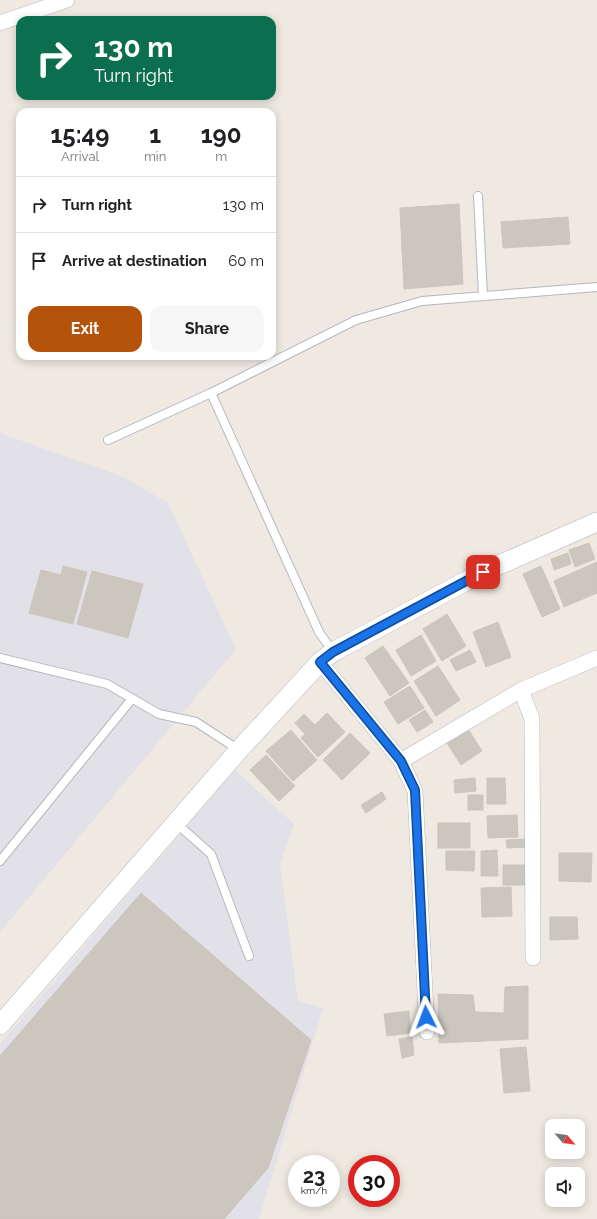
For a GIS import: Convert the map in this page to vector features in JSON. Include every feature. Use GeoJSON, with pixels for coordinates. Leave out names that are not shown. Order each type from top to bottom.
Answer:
{"type":"FeatureCollection","features":[{"type":"Feature","properties":{"kind":"street"},"geometry":{"type":"LineString","coordinates":[[20,16],[67,0]]}},
{"type":"Feature","properties":{"kind":"street"},"geometry":{"type":"LineString","coordinates":[[0,23],[16,18]]}},
{"type":"Feature","properties":{"kind":"street"},"geometry":{"type":"LineString","coordinates":[[0,1024],[239,750],[326,657],[483,572],[597,522]]}},
{"type":"Feature","properties":{"kind":"street"},"geometry":{"type":"LineString","coordinates":[[326,657],[401,761],[415,790],[427,1032]]}},
{"type":"Feature","properties":{"kind":"street"},"geometry":{"type":"LineString","coordinates":[[401,761],[521,690],[597,658]]}},
{"type":"Feature","properties":{"kind":"street"},"geometry":{"type":"LineString","coordinates":[[521,690],[532,719],[534,958]]}},
{"type":"Feature","properties":{"kind":"lane"},"geometry":{"type":"LineString","coordinates":[[478,196],[483,296]]}},
{"type":"Feature","properties":{"kind":"lane"},"geometry":{"type":"LineString","coordinates":[[108,440],[211,393],[356,320],[422,301],[597,287]]}},
{"type":"Feature","properties":{"kind":"lane"},"geometry":{"type":"LineString","coordinates":[[211,393],[319,632],[326,657]]}},
{"type":"Feature","properties":{"kind":"lane"},"geometry":{"type":"LineString","coordinates":[[0,658],[107,684],[131,700],[159,714],[196,722],[239,750]]}},
{"type":"Feature","properties":{"kind":"lane"},"geometry":{"type":"LineString","coordinates":[[0,861],[131,700]]}},
{"type":"Feature","properties":{"kind":"lane"},"geometry":{"type":"LineString","coordinates":[[176,823],[211,854],[249,956]]}},
{"type":"Feature","properties":{"kind":"shaded area"},"geometry":{"type":"Polygon","coordinates":[[[0,433],[124,477],[168,503],[236,649],[0,932],[0,433]]]}},
{"type":"Feature","properties":{"kind":"shaded area"},"geometry":{"type":"Polygon","coordinates":[[[235,770],[294,824],[280,864],[298,1001],[323,1008],[259,1219],[0,1219],[0,1044],[235,770]]]}},
{"type":"Feature","properties":{"kind":"building"},"geometry":{"type":"Polygon","coordinates":[[[459,204],[463,284],[404,289],[400,208],[459,204]]]}},
{"type":"Feature","properties":{"kind":"building"},"geometry":{"type":"Polygon","coordinates":[[[568,217],[570,244],[503,248],[501,222],[568,217]]]}},
{"type":"Feature","properties":{"kind":"building"},"geometry":{"type":"Polygon","coordinates":[[[589,543],[595,559],[575,567],[569,550],[589,543]]]}},
{"type":"Feature","properties":{"kind":"building"},"geometry":{"type":"Polygon","coordinates":[[[568,553],[571,564],[554,570],[551,559],[568,553]]]}},
{"type":"Feature","properties":{"kind":"building"},"geometry":{"type":"Polygon","coordinates":[[[597,562],[597,593],[564,607],[554,581],[597,562]]]}},
{"type":"Feature","properties":{"kind":"building"},"geometry":{"type":"Polygon","coordinates":[[[63,566],[87,572],[73,624],[29,613],[41,570],[61,575],[63,566]]]}},
{"type":"Feature","properties":{"kind":"building"},"geometry":{"type":"Polygon","coordinates":[[[541,566],[560,609],[542,617],[523,574],[541,566]]]}},
{"type":"Feature","properties":{"kind":"building"},"geometry":{"type":"Polygon","coordinates":[[[92,571],[143,584],[128,638],[77,624],[92,571]]]}},
{"type":"Feature","properties":{"kind":"building"},"geometry":{"type":"Polygon","coordinates":[[[447,614],[466,646],[442,661],[423,629],[447,614]]]}},
{"type":"Feature","properties":{"kind":"building"},"geometry":{"type":"Polygon","coordinates":[[[498,622],[511,657],[486,667],[473,632],[498,622]]]}},
{"type":"Feature","properties":{"kind":"building"},"geometry":{"type":"Polygon","coordinates":[[[421,635],[436,661],[411,676],[396,650],[421,635]]]}},
{"type":"Feature","properties":{"kind":"building"},"geometry":{"type":"Polygon","coordinates":[[[383,646],[409,683],[390,696],[365,658],[383,646]]]}},
{"type":"Feature","properties":{"kind":"building"},"geometry":{"type":"Polygon","coordinates":[[[470,650],[476,662],[456,671],[450,660],[470,650]]]}},
{"type":"Feature","properties":{"kind":"building"},"geometry":{"type":"Polygon","coordinates":[[[438,666],[460,700],[436,716],[414,681],[438,666]]]}},
{"type":"Feature","properties":{"kind":"building"},"geometry":{"type":"Polygon","coordinates":[[[410,686],[424,708],[398,724],[384,702],[410,686]]]}},
{"type":"Feature","properties":{"kind":"building"},"geometry":{"type":"Polygon","coordinates":[[[425,710],[433,722],[417,732],[409,720],[425,710]]]}},
{"type":"Feature","properties":{"kind":"building"},"geometry":{"type":"Polygon","coordinates":[[[327,713],[345,732],[318,757],[301,738],[305,734],[295,723],[304,714],[315,725],[327,713]]]}},
{"type":"Feature","properties":{"kind":"building"},"geometry":{"type":"Polygon","coordinates":[[[468,729],[482,751],[461,765],[447,743],[468,729]]]}},
{"type":"Feature","properties":{"kind":"building"},"geometry":{"type":"Polygon","coordinates":[[[291,730],[317,760],[293,781],[266,751],[291,730]]]}},
{"type":"Feature","properties":{"kind":"building"},"geometry":{"type":"Polygon","coordinates":[[[350,733],[370,753],[342,780],[323,760],[350,733]]]}},
{"type":"Feature","properties":{"kind":"building"},"geometry":{"type":"Polygon","coordinates":[[[266,755],[295,786],[279,801],[250,770],[266,755]]]}},
{"type":"Feature","properties":{"kind":"building"},"geometry":{"type":"Polygon","coordinates":[[[475,778],[476,791],[455,793],[454,780],[475,778]]]}},
{"type":"Feature","properties":{"kind":"building"},"geometry":{"type":"Polygon","coordinates":[[[487,778],[505,778],[506,804],[487,804],[487,778]]]}},
{"type":"Feature","properties":{"kind":"building"},"geometry":{"type":"Polygon","coordinates":[[[382,792],[386,799],[366,813],[361,805],[382,792]]]}},
{"type":"Feature","properties":{"kind":"building"},"geometry":{"type":"Polygon","coordinates":[[[468,795],[483,795],[483,810],[468,810],[468,795]]]}},
{"type":"Feature","properties":{"kind":"building"},"geometry":{"type":"Polygon","coordinates":[[[517,815],[518,837],[488,838],[487,816],[517,815]]]}},
{"type":"Feature","properties":{"kind":"building"},"geometry":{"type":"Polygon","coordinates":[[[438,823],[470,823],[470,848],[438,848],[438,823]]]}},
{"type":"Feature","properties":{"kind":"building"},"geometry":{"type":"Polygon","coordinates":[[[525,839],[526,847],[507,848],[506,840],[525,839]]]}},
{"type":"Feature","properties":{"kind":"building"},"geometry":{"type":"Polygon","coordinates":[[[497,850],[498,876],[481,876],[481,851],[497,850]]]}},
{"type":"Feature","properties":{"kind":"building"},"geometry":{"type":"Polygon","coordinates":[[[446,851],[475,851],[474,871],[446,870],[446,851]]]}},
{"type":"Feature","properties":{"kind":"building"},"geometry":{"type":"Polygon","coordinates":[[[559,853],[592,853],[591,882],[559,881],[559,853]]]}},
{"type":"Feature","properties":{"kind":"building"},"geometry":{"type":"Polygon","coordinates":[[[503,865],[525,865],[525,885],[503,885],[503,865]]]}},
{"type":"Feature","properties":{"kind":"building"},"geometry":{"type":"Polygon","coordinates":[[[511,887],[512,916],[482,917],[481,888],[511,887]]]}},
{"type":"Feature","properties":{"kind":"building"},"geometry":{"type":"Polygon","coordinates":[[[141,893],[311,1040],[268,1168],[224,1219],[0,1219],[0,1056],[141,893]]]}},
{"type":"Feature","properties":{"kind":"building"},"geometry":{"type":"Polygon","coordinates":[[[550,917],[577,917],[578,939],[550,940],[550,917]]]}},
{"type":"Feature","properties":{"kind":"building"},"geometry":{"type":"Polygon","coordinates":[[[528,986],[528,1039],[439,1043],[438,994],[473,995],[475,1012],[504,1013],[505,987],[528,986]]]}},
{"type":"Feature","properties":{"kind":"building"},"geometry":{"type":"Polygon","coordinates":[[[409,1011],[411,1033],[387,1036],[384,1014],[409,1011]]]}},
{"type":"Feature","properties":{"kind":"building"},"geometry":{"type":"Polygon","coordinates":[[[412,1037],[414,1055],[402,1058],[399,1039],[412,1037]]]}},
{"type":"Feature","properties":{"kind":"building"},"geometry":{"type":"Polygon","coordinates":[[[526,1047],[530,1091],[504,1093],[500,1049],[526,1047]]]}},
{"type":"Feature","properties":{"kind":"route"},"geometry":{"type":"LineString","coordinates":[[426,1017],[415,790],[401,761],[320,662],[333,652],[483,572]]}}]}
